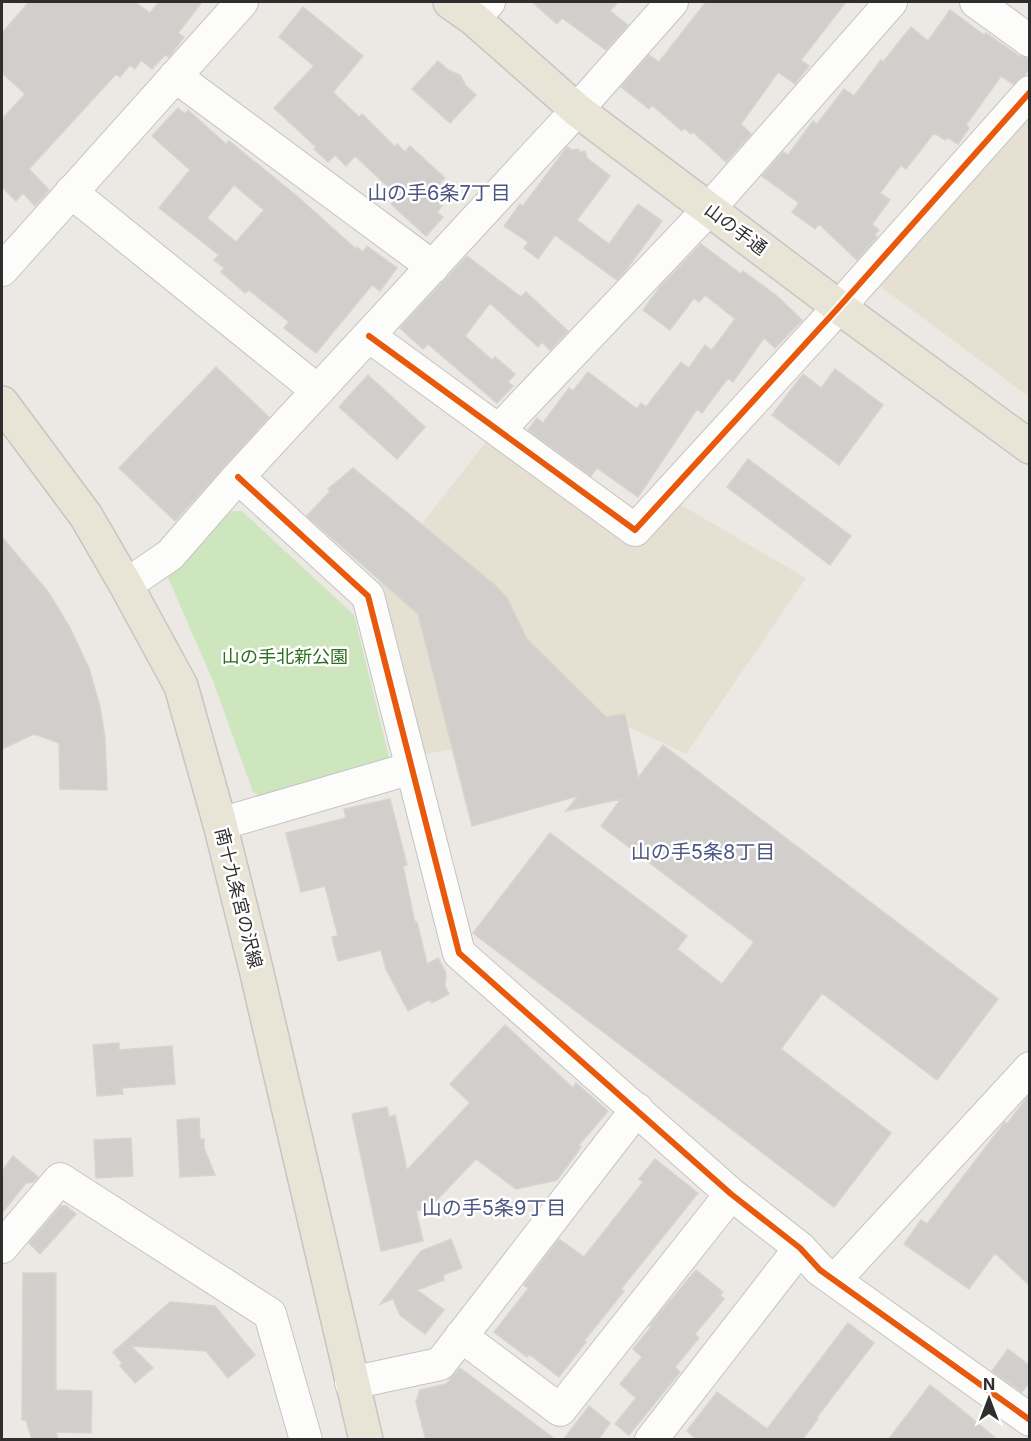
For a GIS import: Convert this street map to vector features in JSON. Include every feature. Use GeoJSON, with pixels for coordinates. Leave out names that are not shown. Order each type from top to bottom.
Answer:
{"type":"FeatureCollection","features":[{"type":"Feature","properties":{"kind":"main road","name":"山の手通"},"geometry":{"type":"LineString","coordinates":[[471,7],[578,110],[1029,447]]}},
{"type":"Feature","properties":{"kind":"main road","name":"南十九条宮の沢線"},"geometry":{"type":"LineString","coordinates":[[2,403],[86,516],[181,686],[220,824],[255,965],[366,1440]]}},
{"type":"Feature","properties":{"kind":"street"},"geometry":{"type":"LineString","coordinates":[[2,270],[242,2]]}},
{"type":"Feature","properties":{"kind":"street"},"geometry":{"type":"LineString","coordinates":[[126,585],[170,555],[238,477],[578,110],[672,2]]}},
{"type":"Feature","properties":{"kind":"street"},"geometry":{"type":"LineString","coordinates":[[499,430],[709,209],[891,2]]}},
{"type":"Feature","properties":{"kind":"street"},"geometry":{"type":"LineString","coordinates":[[976,2],[1029,41]]}},
{"type":"Feature","properties":{"kind":"street"},"geometry":{"type":"LineString","coordinates":[[175,76],[433,267]]}},
{"type":"Feature","properties":{"kind":"street"},"geometry":{"type":"LineString","coordinates":[[369,336],[635,530],[839,307],[1029,92]]}},
{"type":"Feature","properties":{"kind":"street"},"geometry":{"type":"LineString","coordinates":[[71,192],[318,391]]}},
{"type":"Feature","properties":{"kind":"street"},"geometry":{"type":"LineString","coordinates":[[238,477],[368,596],[459,953],[731,1194],[800,1248],[820,1270],[1028,1417]]}},
{"type":"Feature","properties":{"kind":"street"},"geometry":{"type":"LineString","coordinates":[[220,824],[412,768]]}},
{"type":"Feature","properties":{"kind":"street"},"geometry":{"type":"LineString","coordinates":[[835,1280],[1029,1068]]}},
{"type":"Feature","properties":{"kind":"street"},"geometry":{"type":"LineString","coordinates":[[351,1383],[440,1364],[637,1110]]}},
{"type":"Feature","properties":{"kind":"street"},"geometry":{"type":"LineString","coordinates":[[2,1247],[60,1179],[270,1314],[306,1440]]}},
{"type":"Feature","properties":{"kind":"street"},"geometry":{"type":"LineString","coordinates":[[461,1336],[560,1410],[731,1194]]}},
{"type":"Feature","properties":{"kind":"street"},"geometry":{"type":"LineString","coordinates":[[651,1440],[800,1248]]}},
{"type":"Feature","properties":{"kind":"shaded area"},"geometry":{"type":"Polygon","coordinates":[[[1029,116],[1029,397],[877,284],[1029,116]]]}},
{"type":"Feature","properties":{"kind":"shaded area"},"geometry":{"type":"Polygon","coordinates":[[[486,442],[639,544],[676,502],[806,578],[686,754],[616,721],[420,755],[377,581],[486,442]]]}},
{"type":"Feature","properties":{"kind":"green space","name":"山の手北新公園"},"geometry":{"type":"Polygon","coordinates":[[[223,511],[242,511],[354,615],[389,757],[384,764],[264,798],[253,792],[213,681],[166,573],[223,511]]]}},
{"type":"Feature","properties":{"kind":"building"},"geometry":{"type":"Polygon","coordinates":[[[29,2],[135,2],[150,13],[159,2],[202,2],[178,33],[184,37],[169,57],[165,55],[152,69],[141,60],[135,69],[130,65],[120,77],[116,74],[29,169],[49,190],[35,206],[23,193],[16,201],[2,187],[2,119],[25,94],[2,73],[2,33],[29,2]]]}},
{"type":"Feature","properties":{"kind":"building"},"geometry":{"type":"Polygon","coordinates":[[[532,2],[618,2],[610,11],[628,25],[606,50],[562,18],[557,24],[532,2]]]}},
{"type":"Feature","properties":{"kind":"building"},"geometry":{"type":"Polygon","coordinates":[[[706,2],[846,2],[801,60],[809,66],[795,84],[778,72],[741,124],[751,134],[726,162],[693,132],[691,134],[684,128],[682,131],[652,105],[649,109],[621,87],[649,55],[659,62],[706,2]]]}},
{"type":"Feature","properties":{"kind":"building"},"geometry":{"type":"Polygon","coordinates":[[[303,7],[363,56],[333,92],[359,117],[362,114],[395,147],[397,144],[405,152],[410,146],[445,178],[430,194],[442,206],[437,212],[443,217],[426,236],[391,204],[398,196],[355,156],[346,166],[335,155],[328,162],[314,149],[316,147],[274,108],[314,66],[279,37],[303,7]]]}},
{"type":"Feature","properties":{"kind":"building"},"geometry":{"type":"Polygon","coordinates":[[[950,10],[984,35],[986,33],[1019,56],[1029,59],[1029,68],[1025,75],[1013,84],[1001,76],[966,125],[969,128],[958,144],[934,133],[906,169],[901,165],[880,193],[890,200],[872,224],[879,230],[875,234],[877,237],[857,260],[819,224],[815,229],[792,212],[799,203],[762,176],[783,152],[788,155],[813,121],[817,124],[844,89],[854,96],[881,60],[883,62],[911,27],[928,41],[950,10]]]}},
{"type":"Feature","properties":{"kind":"building"},"geometry":{"type":"Polygon","coordinates":[[[438,61],[448,70],[460,75],[466,86],[476,95],[450,123],[412,89],[438,61]]]}},
{"type":"Feature","properties":{"kind":"building"},"geometry":{"type":"Polygon","coordinates":[[[178,108],[185,114],[188,110],[226,144],[229,141],[298,197],[356,249],[357,247],[363,252],[367,246],[397,268],[380,291],[372,285],[316,353],[284,328],[289,322],[249,290],[245,293],[221,272],[224,268],[214,260],[219,255],[159,208],[190,170],[152,136],[178,108]],[[234,185],[207,218],[236,242],[264,210],[234,185]]]}},
{"type":"Feature","properties":{"kind":"building"},"geometry":{"type":"Polygon","coordinates":[[[567,147],[572,150],[579,149],[579,152],[585,151],[587,158],[610,176],[577,220],[609,244],[638,204],[662,221],[617,280],[555,235],[538,259],[524,248],[528,242],[504,226],[520,204],[523,206],[567,147]]]}},
{"type":"Feature","properties":{"kind":"building"},"geometry":{"type":"Polygon","coordinates":[[[701,244],[741,274],[743,271],[777,296],[802,320],[775,348],[764,338],[733,382],[728,378],[702,413],[697,409],[638,497],[597,468],[591,476],[528,430],[537,418],[543,423],[569,388],[573,391],[588,372],[637,409],[641,403],[646,407],[681,362],[689,368],[705,345],[712,350],[735,319],[705,295],[699,302],[694,298],[670,330],[643,310],[660,287],[701,244]]]}},
{"type":"Feature","properties":{"kind":"building"},"geometry":{"type":"Polygon","coordinates":[[[467,256],[521,297],[526,292],[568,331],[550,350],[542,342],[538,347],[490,303],[465,336],[492,360],[495,357],[515,374],[508,382],[513,386],[497,403],[428,344],[423,349],[400,328],[467,256]]]}},
{"type":"Feature","properties":{"kind":"building"},"geometry":{"type":"Polygon","coordinates":[[[216,367],[269,417],[175,521],[119,468],[216,367]]]}},
{"type":"Feature","properties":{"kind":"building"},"geometry":{"type":"Polygon","coordinates":[[[835,369],[883,405],[839,465],[772,415],[803,374],[821,388],[835,369]]]}},
{"type":"Feature","properties":{"kind":"building"},"geometry":{"type":"Polygon","coordinates":[[[368,375],[425,427],[397,459],[339,407],[368,375]]]}},
{"type":"Feature","properties":{"kind":"building"},"geometry":{"type":"Polygon","coordinates":[[[748,459],[851,536],[830,565],[727,487],[748,459]]]}},
{"type":"Feature","properties":{"kind":"building"},"geometry":{"type":"Polygon","coordinates":[[[353,468],[495,585],[507,598],[527,639],[606,717],[625,714],[638,778],[663,745],[998,999],[937,1080],[822,993],[781,1049],[891,1133],[834,1207],[473,933],[550,833],[687,936],[677,949],[722,984],[754,942],[601,826],[621,799],[566,811],[578,796],[472,826],[418,614],[307,516],[330,491],[328,489],[353,468]]]}},
{"type":"Feature","properties":{"kind":"building"},"geometry":{"type":"Polygon","coordinates":[[[2,537],[49,593],[70,628],[89,668],[100,707],[105,738],[107,790],[60,789],[59,743],[34,734],[2,749],[2,537]]]}},
{"type":"Feature","properties":{"kind":"building"},"geometry":{"type":"Polygon","coordinates":[[[390,799],[407,865],[403,866],[415,923],[417,922],[427,964],[438,958],[446,973],[445,986],[449,994],[432,1003],[430,999],[408,1011],[386,969],[381,950],[338,961],[332,937],[338,936],[325,886],[301,892],[286,833],[346,818],[344,809],[390,799]]]}},
{"type":"Feature","properties":{"kind":"building"},"geometry":{"type":"Polygon","coordinates":[[[505,1025],[573,1088],[576,1083],[608,1111],[579,1145],[581,1147],[557,1180],[516,1189],[476,1159],[429,1208],[416,1211],[423,1241],[381,1251],[352,1114],[387,1107],[389,1117],[395,1115],[407,1170],[470,1103],[450,1084],[505,1025]]]}},
{"type":"Feature","properties":{"kind":"building"},"geometry":{"type":"Polygon","coordinates":[[[119,1043],[119,1050],[172,1046],[175,1084],[122,1088],[123,1094],[97,1096],[93,1045],[119,1043]]]}},
{"type":"Feature","properties":{"kind":"building"},"geometry":{"type":"Polygon","coordinates":[[[1029,1095],[1029,1285],[995,1253],[969,1289],[904,1244],[921,1220],[927,1224],[1005,1122],[1007,1124],[1029,1095]]]}},
{"type":"Feature","properties":{"kind":"building"},"geometry":{"type":"Polygon","coordinates":[[[199,1118],[200,1139],[204,1139],[204,1148],[215,1175],[180,1177],[177,1120],[199,1118]]]}},
{"type":"Feature","properties":{"kind":"building"},"geometry":{"type":"Polygon","coordinates":[[[131,1138],[133,1176],[96,1178],[94,1140],[131,1138]]]}},
{"type":"Feature","properties":{"kind":"building"},"geometry":{"type":"Polygon","coordinates":[[[13,1156],[38,1177],[33,1182],[26,1183],[2,1213],[2,1171],[13,1156]]]}},
{"type":"Feature","properties":{"kind":"building"},"geometry":{"type":"Polygon","coordinates":[[[655,1159],[698,1193],[621,1289],[624,1291],[559,1377],[529,1354],[527,1357],[494,1332],[528,1289],[524,1285],[559,1239],[584,1257],[643,1182],[639,1179],[655,1159]]]}},
{"type":"Feature","properties":{"kind":"building"},"geometry":{"type":"Polygon","coordinates":[[[61,1206],[66,1206],[76,1214],[40,1254],[29,1243],[61,1206]]]}},
{"type":"Feature","properties":{"kind":"building"},"geometry":{"type":"Polygon","coordinates":[[[451,1239],[462,1268],[443,1275],[444,1280],[417,1290],[444,1310],[425,1334],[400,1315],[393,1299],[380,1304],[421,1251],[451,1239]]]}},
{"type":"Feature","properties":{"kind":"building"},"geometry":{"type":"Polygon","coordinates":[[[696,1270],[723,1292],[720,1295],[724,1299],[695,1334],[699,1338],[675,1367],[680,1372],[629,1435],[615,1424],[636,1398],[620,1384],[642,1357],[633,1349],[651,1327],[649,1326],[696,1270]]]}},
{"type":"Feature","properties":{"kind":"building"},"geometry":{"type":"Polygon","coordinates":[[[23,1273],[56,1273],[56,1390],[92,1391],[91,1433],[56,1432],[58,1440],[32,1440],[26,1420],[22,1420],[23,1273]]]}},
{"type":"Feature","properties":{"kind":"building"},"geometry":{"type":"Polygon","coordinates":[[[170,1302],[215,1306],[255,1355],[228,1378],[206,1351],[131,1346],[153,1368],[135,1383],[120,1366],[122,1363],[113,1352],[170,1302]]]}},
{"type":"Feature","properties":{"kind":"building"},"geometry":{"type":"Polygon","coordinates":[[[848,1323],[874,1343],[802,1440],[697,1440],[687,1431],[717,1392],[767,1429],[848,1323]]]}},
{"type":"Feature","properties":{"kind":"building"},"geometry":{"type":"Polygon","coordinates":[[[1008,1349],[1029,1365],[1029,1383],[1022,1392],[992,1371],[1008,1349]]]}},
{"type":"Feature","properties":{"kind":"building"},"geometry":{"type":"Polygon","coordinates":[[[460,1368],[556,1440],[426,1440],[416,1402],[420,1390],[446,1384],[460,1368]]]}},
{"type":"Feature","properties":{"kind":"building"},"geometry":{"type":"Polygon","coordinates":[[[930,1385],[957,1406],[998,1440],[888,1440],[930,1385]]]}},
{"type":"Feature","properties":{"kind":"building"},"geometry":{"type":"Polygon","coordinates":[[[589,1406],[610,1423],[598,1440],[563,1440],[589,1406]]]}},
{"type":"Feature","properties":{"kind":"cycle path"},"geometry":{"type":"LineString","coordinates":[[369,336],[635,530],[839,307],[1030,92]]}},
{"type":"Feature","properties":{"kind":"cycle path"},"geometry":{"type":"LineString","coordinates":[[238,477],[368,596],[459,953],[731,1194],[800,1248],[820,1270],[1030,1420]]}},
{"type":"Feature","properties":{"kind":"district","name":"山の手6条7丁目"},"geometry":{"type":"Point","coordinates":[439,193]}},
{"type":"Feature","properties":{"kind":"district","name":"山の手5条8丁目"},"geometry":{"type":"Point","coordinates":[703,852]}},
{"type":"Feature","properties":{"kind":"district","name":"山の手5条9丁目"},"geometry":{"type":"Point","coordinates":[494,1208]}}]}
